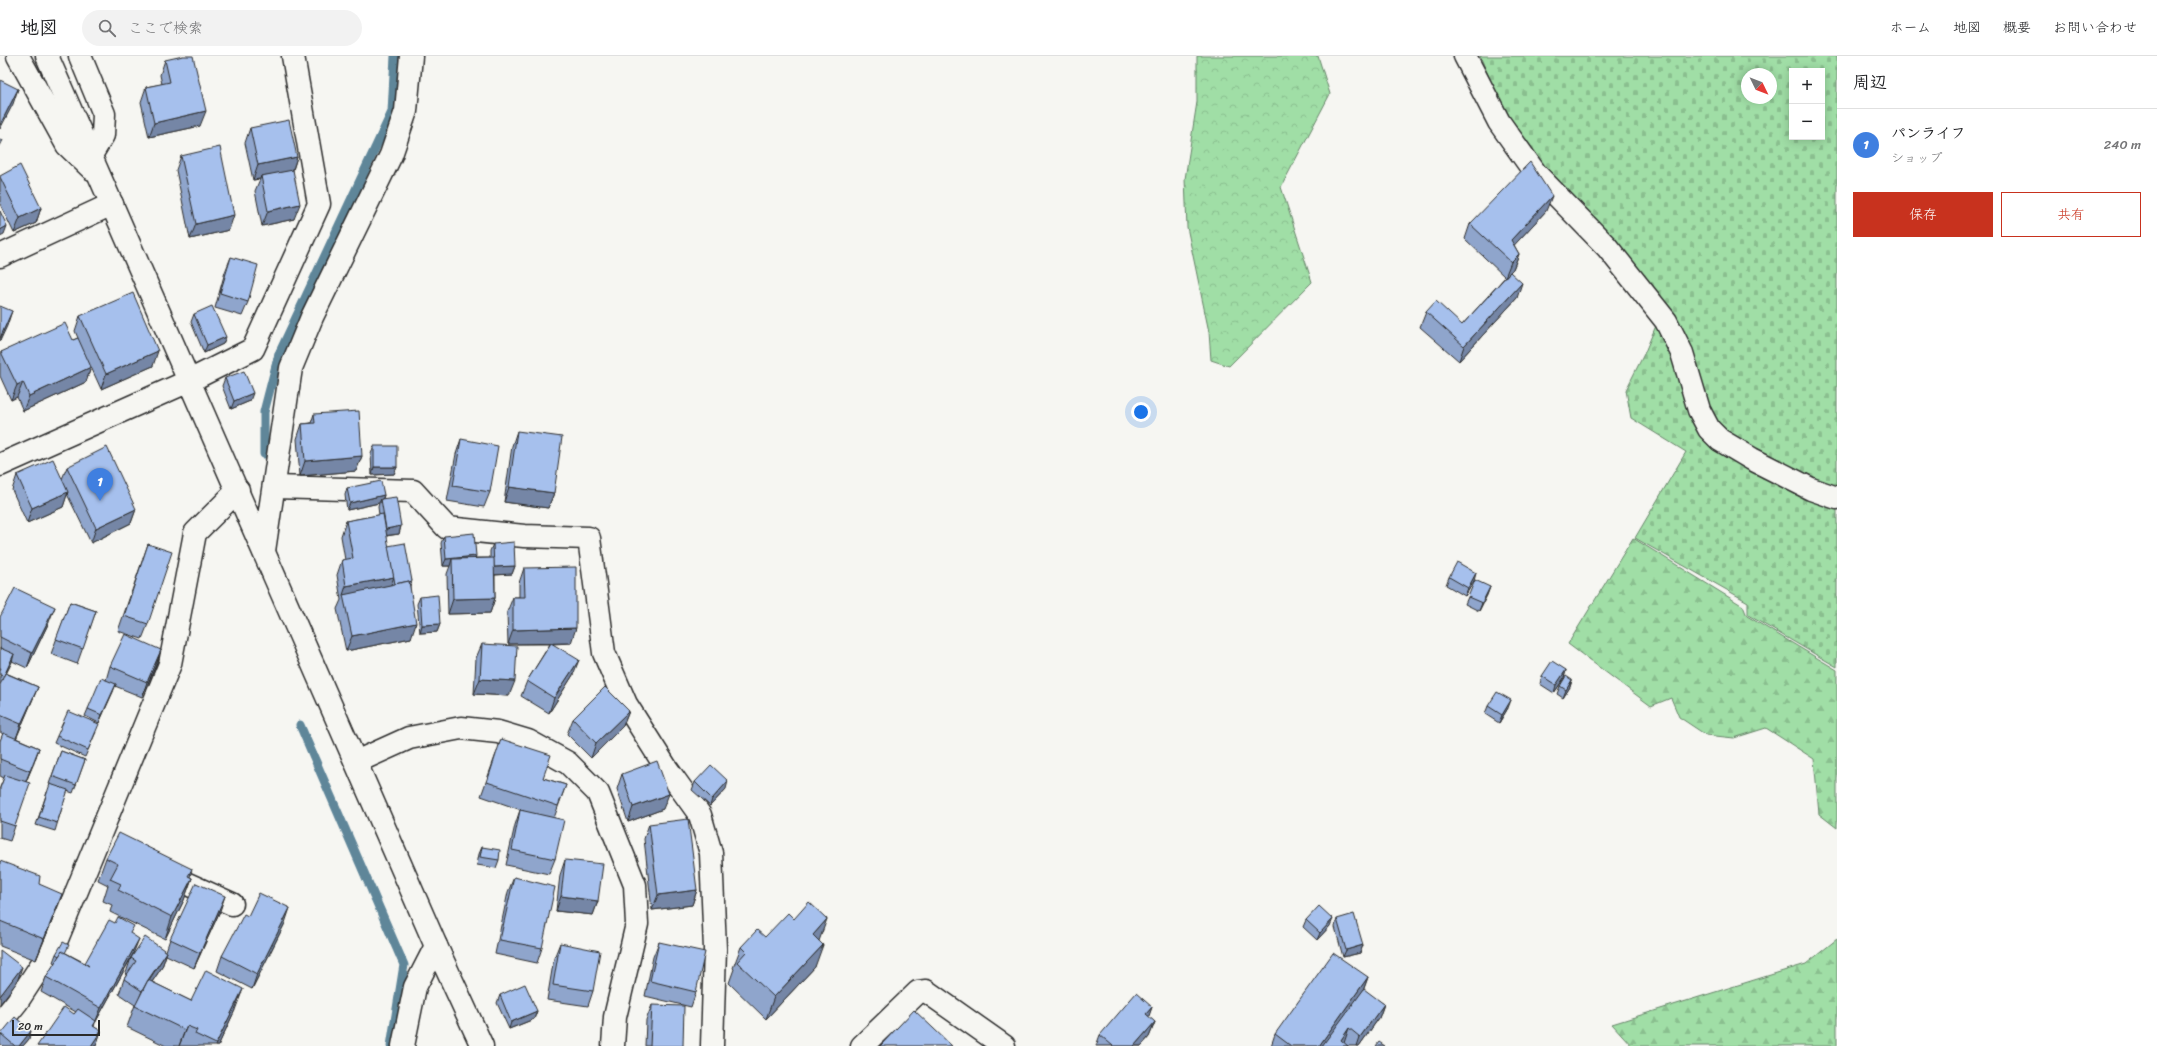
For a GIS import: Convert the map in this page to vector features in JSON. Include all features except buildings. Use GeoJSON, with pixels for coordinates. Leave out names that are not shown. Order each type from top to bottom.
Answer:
{"type":"FeatureCollection","features":[{"type":"Feature","properties":{"kind":"street"},"geometry":{"type":"LineString","coordinates":[[18,56],[67,145],[100,177]]}},
{"type":"Feature","properties":{"kind":"street"},"geometry":{"type":"LineString","coordinates":[[47,56],[436,946],[482,1046]]}},
{"type":"Feature","properties":{"kind":"street"},"geometry":{"type":"LineString","coordinates":[[80,56],[104,114],[103,135],[91,155]]}},
{"type":"Feature","properties":{"kind":"street"},"geometry":{"type":"LineString","coordinates":[[0,465],[189,381],[253,349],[319,204],[293,56]]}},
{"type":"Feature","properties":{"kind":"street"},"geometry":{"type":"LineString","coordinates":[[264,551],[292,368],[312,317],[391,155],[406,111],[411,56]]}},
{"type":"Feature","properties":{"kind":"street"},"geometry":{"type":"LineString","coordinates":[[1465,56],[1499,122],[1536,174],[1607,247],[1666,320],[1682,353],[1700,410],[1709,429],[1720,440],[1752,459],[1811,489],[1837,498]]}},
{"type":"Feature","properties":{"kind":"street"},"geometry":{"type":"LineString","coordinates":[[0,256],[112,204]]}},
{"type":"Feature","properties":{"kind":"street"},"geometry":{"type":"LineString","coordinates":[[275,487],[413,491],[448,528],[524,536],[589,538],[604,653],[626,704],[667,769],[700,816],[711,853],[715,949],[712,1046]]}},
{"type":"Feature","properties":{"kind":"street"},"geometry":{"type":"LineString","coordinates":[[0,1023],[17,1002],[55,944],[170,664],[195,533],[238,490]]}},
{"type":"Feature","properties":{"kind":"street"},"geometry":{"type":"LineString","coordinates":[[356,762],[409,738],[461,728],[498,732],[528,741],[568,763],[598,793],[635,885],[637,924],[615,1017],[613,1046]]}},
{"type":"Feature","properties":{"kind":"street"},"geometry":{"type":"LineString","coordinates":[[97,842],[118,852]]}},
{"type":"Feature","properties":{"kind":"street"},"geometry":{"type":"LineString","coordinates":[[147,865],[232,904]]}},
{"type":"Feature","properties":{"kind":"street"},"geometry":{"type":"LineString","coordinates":[[403,1046],[415,987],[436,946]]}},
{"type":"Feature","properties":{"kind":"street"},"geometry":{"type":"LineString","coordinates":[[862,1046],[918,992],[926,991],[1004,1046]]}},
{"type":"Feature","properties":{"kind":"green space"},"geometry":{"type":"Polygon","coordinates":[[[1197,56],[1318,56],[1330,94],[1281,187],[1312,282],[1229,366],[1211,360],[1209,332],[1187,227],[1185,179],[1197,102],[1197,56]]]}},
{"type":"Feature","properties":{"kind":"green space"},"geometry":{"type":"Polygon","coordinates":[[[1480,56],[1837,56],[1837,667],[1748,615],[1748,602],[1635,538],[1686,452],[1631,418],[1626,390],[1645,352],[1665,304],[1541,164],[1519,134],[1497,96],[1480,56]]]}},
{"type":"Feature","properties":{"kind":"green space"},"geometry":{"type":"Polygon","coordinates":[[[1633,538],[1743,606],[1747,616],[1837,670],[1837,828],[1819,814],[1814,759],[1766,728],[1734,738],[1706,735],[1679,717],[1671,698],[1651,706],[1568,644],[1633,538]]]}},
{"type":"Feature","properties":{"kind":"green space"},"geometry":{"type":"Polygon","coordinates":[[[1837,939],[1837,1046],[1632,1046],[1612,1024],[1806,964],[1837,939]]]}},
{"type":"Feature","properties":{"kind":"waterway"},"geometry":{"type":"LineString","coordinates":[[264,454],[264,412],[279,354],[392,112],[395,56]]}},
{"type":"Feature","properties":{"kind":"waterway"},"geometry":{"type":"LineString","coordinates":[[300,725],[404,965],[391,1046]]}},
{"type":"Feature","properties":{"kind":"place","name":"パンライフ"},"geometry":{"type":"Point","coordinates":[100,501]}}]}
